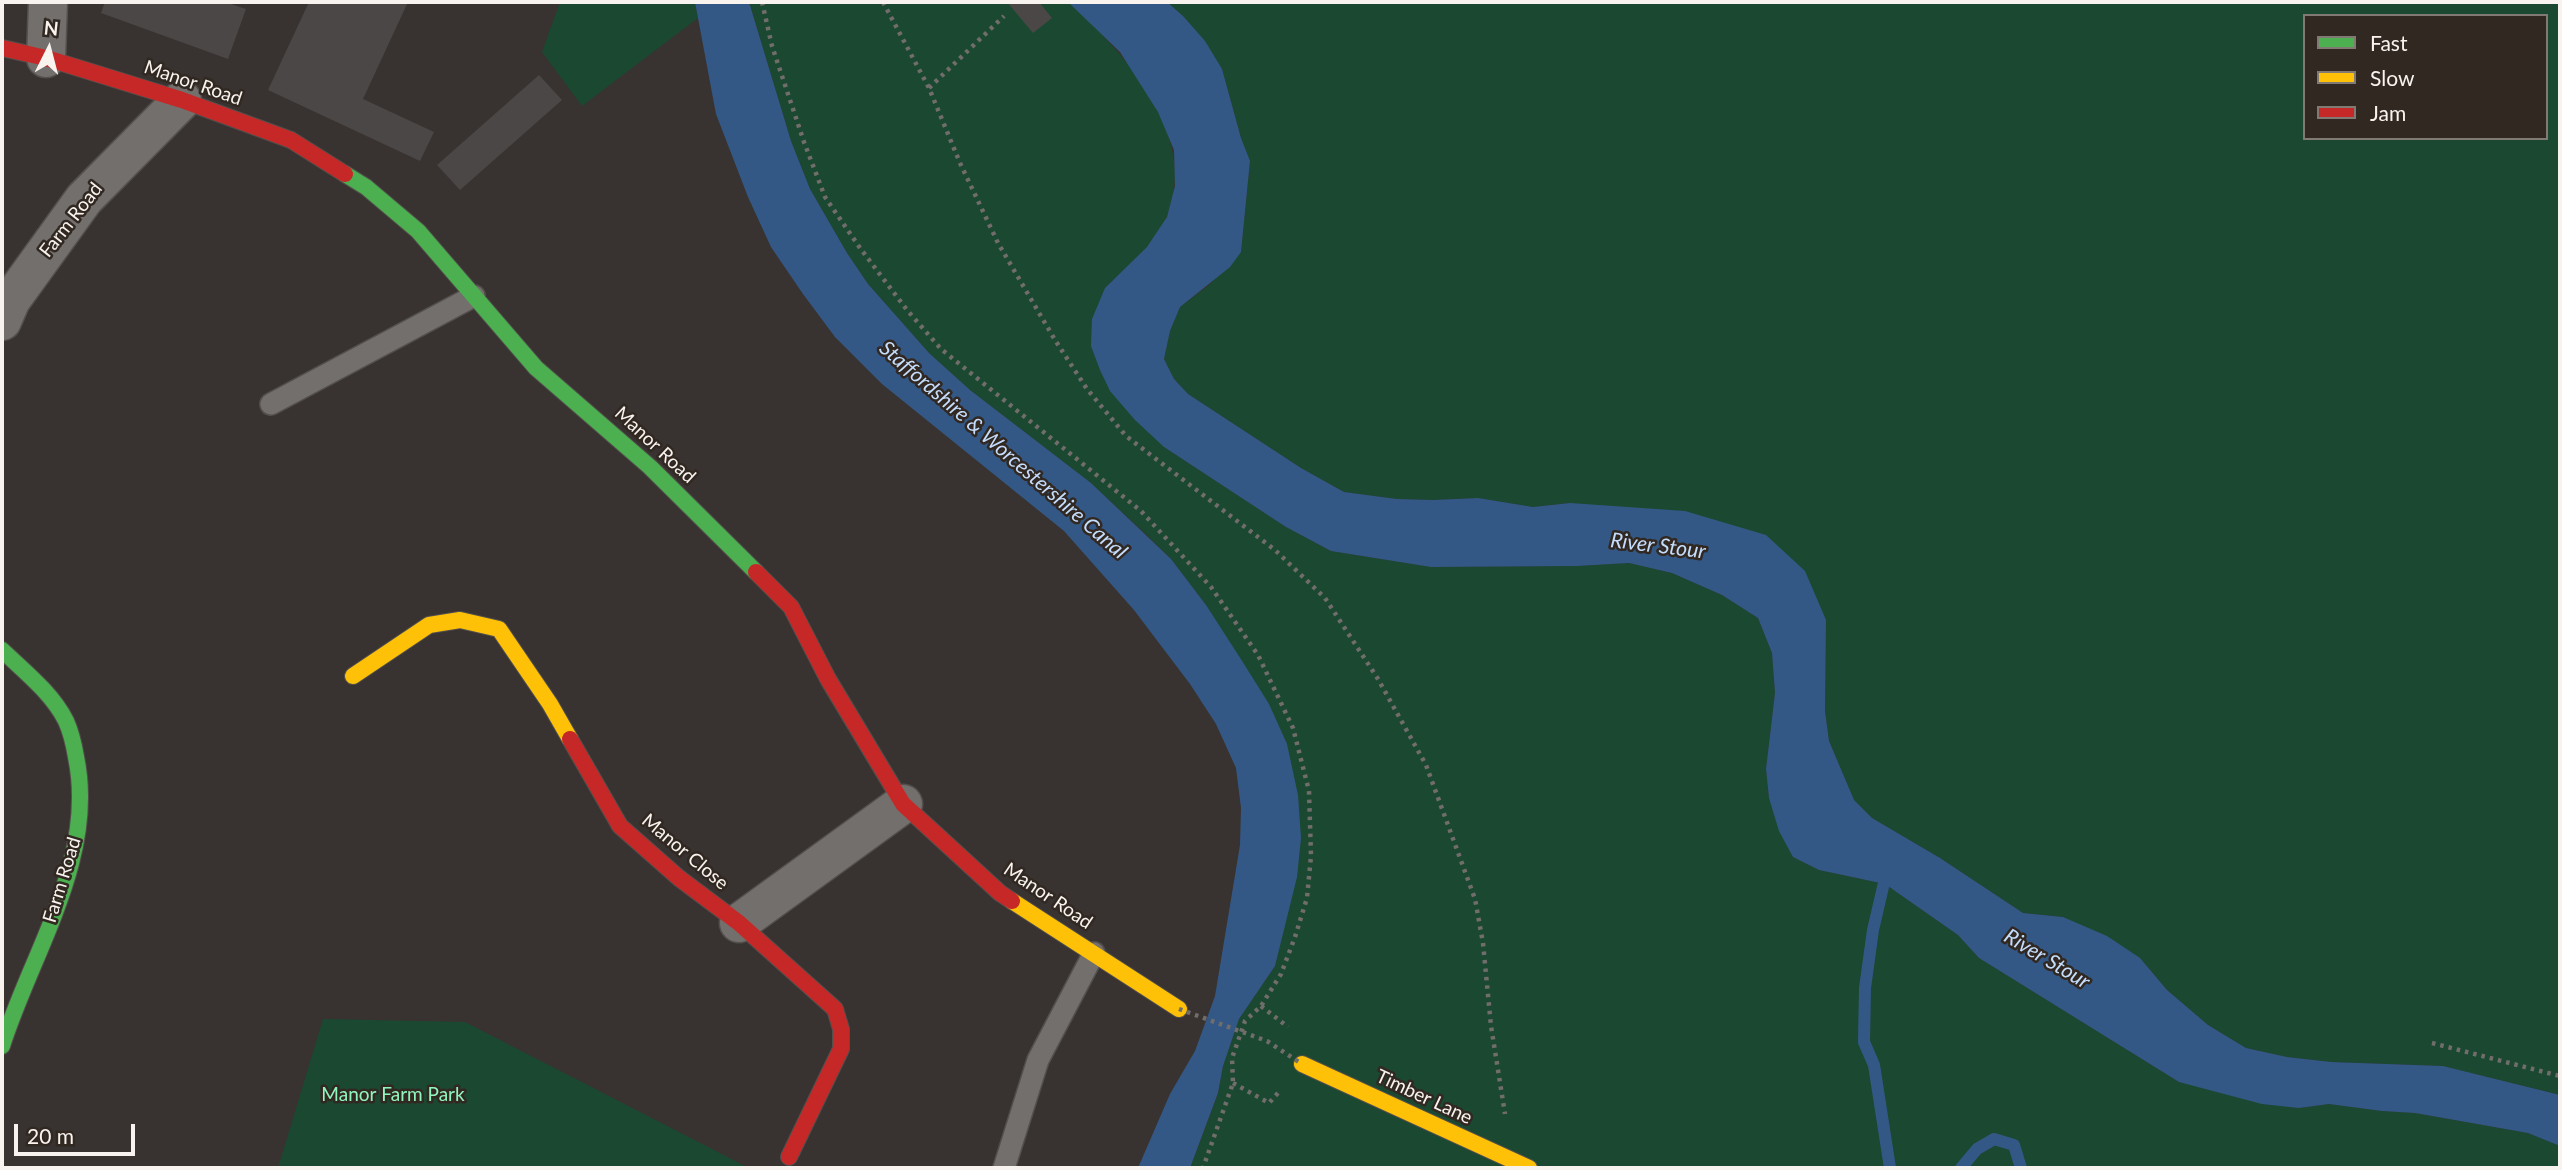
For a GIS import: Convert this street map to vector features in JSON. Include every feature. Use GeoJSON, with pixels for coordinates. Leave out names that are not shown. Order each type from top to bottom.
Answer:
{"type":"FeatureCollection","features":[{"type":"Feature","properties":{"kind":"street"},"geometry":{"type":"LineString","coordinates":[[46,58],[48,2]]}},
{"type":"Feature","properties":{"kind":"street","name":"Manor Road"},"geometry":{"type":"LineString","coordinates":[[2,48],[46,58],[183,100],[290,140],[366,187],[418,231],[536,368],[650,467],[791,607],[828,680],[903,804],[1000,892],[1179,1009]]}},
{"type":"Feature","properties":{"kind":"street","name":"Farm Road"},"geometry":{"type":"LineString","coordinates":[[2,321],[11,300],[84,199],[183,100]]}},
{"type":"Feature","properties":{"kind":"street","name":"Manor Close"},"geometry":{"type":"LineString","coordinates":[[353,676],[429,625],[460,620],[499,629],[550,704],[620,826],[679,878],[739,923],[835,1009],[841,1029],[841,1049],[789,1157]]}},
{"type":"Feature","properties":{"kind":"street","name":"Farm Road"},"geometry":{"type":"LineString","coordinates":[[2,650],[26,673],[66,721],[79,760],[83,797],[75,851],[58,907],[33,959],[3,1035]]}},
{"type":"Feature","properties":{"kind":"street"},"geometry":{"type":"LineString","coordinates":[[739,923],[903,804]]}},
{"type":"Feature","properties":{"kind":"street","name":"Timber Lane"},"geometry":{"type":"LineString","coordinates":[[1302,1064],[1529,1168]]}},
{"type":"Feature","properties":{"kind":"lane"},"geometry":{"type":"LineString","coordinates":[[271,404],[474,296]]}},
{"type":"Feature","properties":{"kind":"lane"},"geometry":{"type":"LineString","coordinates":[[1004,1168],[1038,1060],[1094,953]]}},
{"type":"Feature","properties":{"kind":"path"},"geometry":{"type":"LineString","coordinates":[[762,2],[772,46],[825,197],[860,248],[907,310],[941,349],[1141,511],[1202,578],[1258,654],[1293,728],[1309,792],[1311,856],[1307,898],[1281,974],[1261,1006],[1245,1021],[1232,1058],[1233,1083],[1203,1168]]}},
{"type":"Feature","properties":{"kind":"path"},"geometry":{"type":"LineString","coordinates":[[883,2],[929,88],[960,163],[998,243],[1087,389],[1126,436],[1275,550],[1325,598],[1378,679],[1426,765],[1475,899],[1483,943],[1491,1026],[1507,1123]]}},
{"type":"Feature","properties":{"kind":"path"},"geometry":{"type":"LineString","coordinates":[[929,88],[1004,16]]}},
{"type":"Feature","properties":{"kind":"path"},"geometry":{"type":"LineString","coordinates":[[1179,1009],[1267,1041],[1302,1064]]}},
{"type":"Feature","properties":{"kind":"path"},"geometry":{"type":"LineString","coordinates":[[2432,1043],[2560,1076]]}},
{"type":"Feature","properties":{"kind":"green space"},"geometry":{"type":"Polygon","coordinates":[[[560,2],[695,2],[698,18],[582,106],[542,52],[560,2]]]}},
{"type":"Feature","properties":{"kind":"green space"},"geometry":{"type":"Polygon","coordinates":[[[749,2],[1068,2],[1133,70],[1151,97],[1165,126],[1173,155],[1175,186],[1162,227],[1140,255],[1105,288],[1164,447],[1286,527],[1331,551],[1431,567],[1629,563],[1672,573],[1722,595],[1758,618],[1772,653],[1775,693],[1766,769],[1769,798],[1793,857],[1819,870],[1885,884],[1958,935],[1979,958],[2179,1082],[2299,1108],[2329,1104],[2415,1113],[2528,1133],[2560,1146],[2560,1168],[1190,1168],[1218,1094],[1223,1066],[1239,1019],[1275,966],[1285,922],[1206,605],[1171,559],[1151,539],[1091,483],[970,390],[929,353],[868,284],[810,189],[791,141],[749,2]]]}},
{"type":"Feature","properties":{"kind":"green space"},"geometry":{"type":"Polygon","coordinates":[[[1167,2],[2560,2],[2560,1095],[2443,1066],[2331,1062],[2287,1057],[2246,1048],[2208,1025],[2167,990],[2140,958],[2063,917],[2023,913],[1940,858],[1872,818],[1854,800],[1829,741],[1825,711],[1826,620],[1570,503],[1533,507],[1478,498],[1397,499],[1344,492],[1301,468],[1188,394],[1174,379],[1164,359],[1170,331],[1180,307],[1208,286],[1241,252],[1250,161],[1222,69],[1183,16],[1167,2]]]}},
{"type":"Feature","properties":{"kind":"green space","name":"Manor Farm Park"},"geometry":{"type":"Polygon","coordinates":[[[323,1019],[465,1022],[749,1168],[278,1168],[323,1019]]]}},
{"type":"Feature","properties":{"kind":"water","name":"Staffordshire & Worcestershire Canal"},"geometry":{"type":"Polygon","coordinates":[[[695,2],[749,2],[791,141],[810,189],[868,284],[929,353],[970,390],[1091,483],[1171,559],[1206,605],[1244,664],[1269,704],[1287,744],[1298,795],[1301,838],[1297,877],[1275,966],[1239,1019],[1223,1066],[1218,1093],[1190,1168],[1138,1168],[1170,1094],[1195,1051],[1215,996],[1240,845],[1241,808],[1236,768],[1216,724],[1190,684],[1134,610],[1064,531],[882,384],[835,337],[803,294],[771,247],[748,197],[716,114],[695,2]]]}},
{"type":"Feature","properties":{"kind":"water","name":"River Stour"},"geometry":{"type":"Polygon","coordinates":[[[1068,2],[1167,2],[1205,41],[1222,69],[1250,161],[1241,252],[1230,267],[1180,307],[1170,331],[1164,359],[1174,379],[1188,394],[1301,468],[1344,492],[1397,499],[1478,498],[1533,507],[1570,503],[1685,511],[1766,535],[1805,571],[1826,620],[1825,711],[1829,741],[1854,800],[1872,818],[1940,858],[2023,913],[2063,917],[2107,936],[2140,958],[2167,990],[2208,1025],[2246,1048],[2287,1057],[2331,1062],[2443,1066],[2560,1095],[2560,1146],[2528,1133],[2415,1113],[2329,1104],[2299,1108],[2262,1104],[2179,1082],[1979,958],[1958,935],[1885,884],[1819,870],[1793,857],[1779,831],[1769,798],[1766,769],[1775,693],[1772,653],[1758,618],[1722,595],[1672,573],[1629,563],[1431,567],[1331,551],[1286,527],[1164,447],[1135,420],[1110,391],[1091,346],[1092,319],[1105,288],[1147,247],[1167,217],[1175,186],[1174,150],[1158,112],[1120,52],[1068,2]]]}},
{"type":"Feature","properties":{"kind":"building"},"geometry":{"type":"Polygon","coordinates":[[[105,2],[225,2],[246,9],[228,59],[101,13],[105,2]]]}},
{"type":"Feature","properties":{"kind":"building"},"geometry":{"type":"Polygon","coordinates":[[[309,2],[408,2],[363,99],[434,132],[420,161],[268,90],[309,2]]]}},
{"type":"Feature","properties":{"kind":"building"},"geometry":{"type":"Polygon","coordinates":[[[1007,2],[1039,2],[1052,18],[1033,33],[1007,2]]]}},
{"type":"Feature","properties":{"kind":"building"},"geometry":{"type":"Polygon","coordinates":[[[539,75],[562,100],[460,190],[437,165],[539,75]]]}},
{"type":"Feature","properties":{"kind":"waterway"},"geometry":{"type":"LineString","coordinates":[[1887,870],[1873,930],[1865,988],[1864,1042],[1874,1065],[1890,1168]]}},
{"type":"Feature","properties":{"kind":"waterway"},"geometry":{"type":"LineString","coordinates":[[1961,1168],[1977,1149],[1994,1139],[2014,1145],[2021,1168]]}},
{"type":"Feature","properties":{"kind":"traffic: fast"},"geometry":{"type":"LineString","coordinates":[[345,174],[366,187],[418,231],[536,368],[650,467],[756,572]]}},
{"type":"Feature","properties":{"kind":"traffic: fast"},"geometry":{"type":"LineString","coordinates":[[2,650],[45,692],[66,721],[75,752],[80,795],[78,832],[70,868],[2,1046]]}},
{"type":"Feature","properties":{"kind":"traffic: slow"},"geometry":{"type":"LineString","coordinates":[[353,676],[429,625],[460,620],[499,629],[550,704],[570,739]]}},
{"type":"Feature","properties":{"kind":"traffic: slow"},"geometry":{"type":"LineString","coordinates":[[1012,901],[1179,1009]]}},
{"type":"Feature","properties":{"kind":"traffic: slow"},"geometry":{"type":"LineString","coordinates":[[1302,1064],[1529,1168]]}},
{"type":"Feature","properties":{"kind":"traffic: jam"},"geometry":{"type":"LineString","coordinates":[[2,48],[46,58],[182,100],[291,140],[345,174]]}},
{"type":"Feature","properties":{"kind":"traffic: jam"},"geometry":{"type":"LineString","coordinates":[[756,572],[791,607],[828,679],[903,804],[1012,901]]}},
{"type":"Feature","properties":{"kind":"traffic: jam"},"geometry":{"type":"LineString","coordinates":[[570,739],[620,826],[679,878],[739,923],[835,1009],[841,1029],[841,1049],[789,1157]]}}]}
